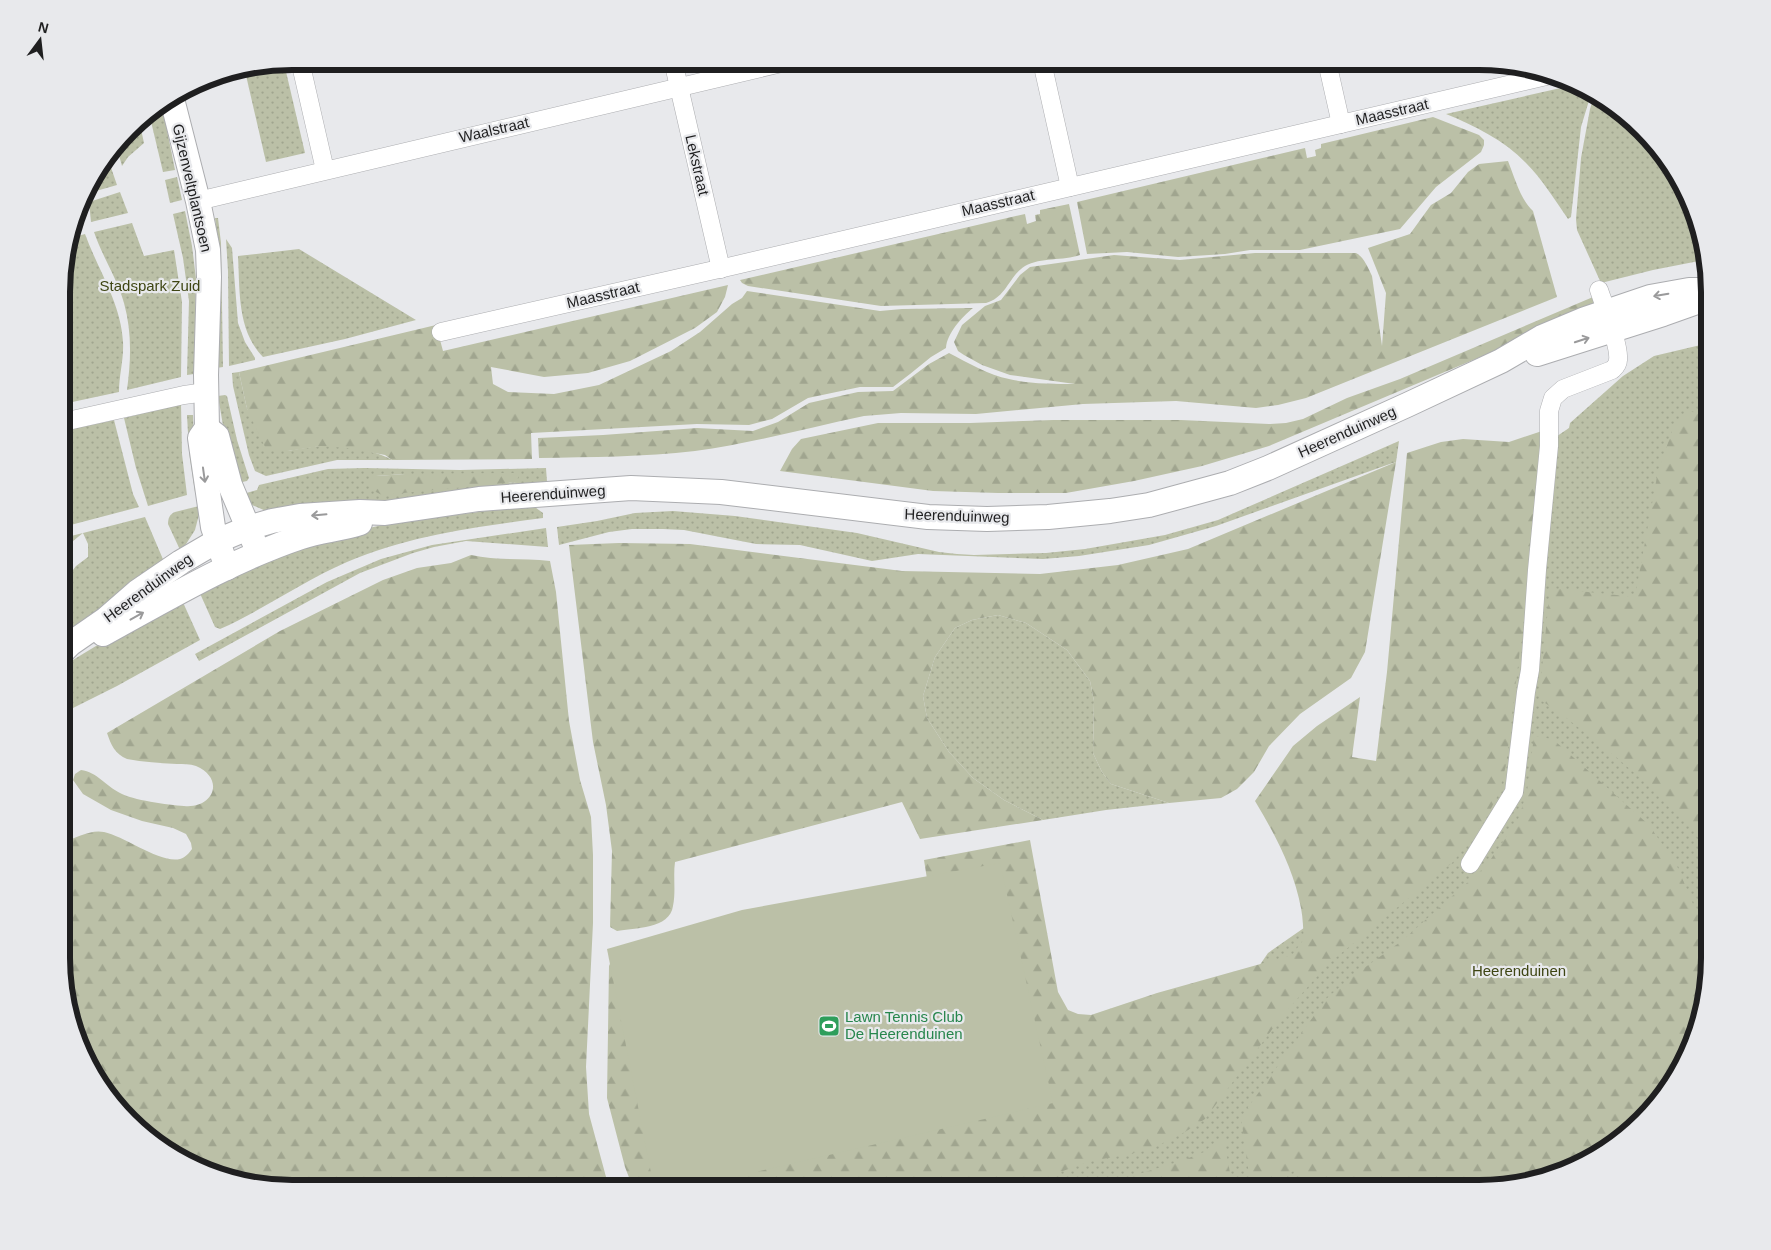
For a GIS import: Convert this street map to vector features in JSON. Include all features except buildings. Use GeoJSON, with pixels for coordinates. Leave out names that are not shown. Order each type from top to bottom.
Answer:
{"type":"FeatureCollection","features":[{"type":"Feature","properties":{"kind":"main road","name":"Gijzenveltplantsoen"},"geometry":{"type":"LineString","coordinates":[[173,104],[207,244],[210,277],[206,392],[207,428],[200,438],[209,504],[217,542],[227,568]]}},
{"type":"Feature","properties":{"kind":"main road","name":"Heerenduinweg"},"geometry":{"type":"LineString","coordinates":[[70,644],[106,619],[137,592],[176,565],[217,542],[272,520],[300,516],[385,512],[479,499],[631,488],[721,492],[855,509],[938,517],[987,519],[1048,518],[1110,511],[1149,504],[1238,480],[1360,427],[1501,361],[1528,357],[1606,311],[1694,303],[1701,297]]}},
{"type":"Feature","properties":{"kind":"main road"},"geometry":{"type":"LineString","coordinates":[[207,428],[217,436],[230,485],[259,554]]}},
{"type":"Feature","properties":{"kind":"main road","name":"Heerenduinweg"},"geometry":{"type":"LineString","coordinates":[[70,652],[74,652],[227,568],[302,537],[371,520],[385,512]]}},
{"type":"Feature","properties":{"kind":"street"},"geometry":{"type":"LineString","coordinates":[[302,70],[325,170]]}},
{"type":"Feature","properties":{"kind":"street","name":"Lekstraat"},"geometry":{"type":"LineString","coordinates":[[675,70],[721,269]]}},
{"type":"Feature","properties":{"kind":"street","name":"Waalstraat"},"geometry":{"type":"LineString","coordinates":[[198,201],[754,70]]}},
{"type":"Feature","properties":{"kind":"street"},"geometry":{"type":"LineString","coordinates":[[1044,70],[1070,186]]}},
{"type":"Feature","properties":{"kind":"street"},"geometry":{"type":"LineString","coordinates":[[1329,70],[1341,124]]}},
{"type":"Feature","properties":{"kind":"street","name":"Maasstraat"},"geometry":{"type":"LineString","coordinates":[[441,332],[721,269],[1537,78]]}},
{"type":"Feature","properties":{"kind":"street"},"geometry":{"type":"LineString","coordinates":[[1470,864],[1514,792],[1530,670],[1551,403],[1557,393],[1563,389],[1612,370],[1617,365],[1619,358],[1606,311]]}},
{"type":"Feature","properties":{"kind":"street"},"geometry":{"type":"LineString","coordinates":[[70,420],[184,394],[206,392]]}},
{"type":"Feature","properties":{"kind":"green space"},"geometry":{"type":"Polygon","coordinates":[[[286,70],[305,153],[266,162],[246,75],[286,70]]]}},
{"type":"Feature","properties":{"kind":"green space"},"geometry":{"type":"Polygon","coordinates":[[[1564,87],[1589,100],[1581,127],[1571,217],[1568,219],[1537,176],[1508,147],[1489,134],[1446,114],[1564,87]]]}},
{"type":"Feature","properties":{"kind":"green space"},"geometry":{"type":"Polygon","coordinates":[[[1592,101],[1614,116],[1636,135],[1664,169],[1684,207],[1697,249],[1699,261],[1601,283],[1577,230],[1576,219],[1581,158],[1592,101]]]}},
{"type":"Feature","properties":{"kind":"green space"},"geometry":{"type":"Polygon","coordinates":[[[163,111],[175,170],[163,172],[151,121],[163,111]]]}},
{"type":"Feature","properties":{"kind":"green space"},"geometry":{"type":"Polygon","coordinates":[[[1433,117],[1479,135],[1484,140],[1484,145],[1481,152],[1436,187],[1400,229],[1300,250],[1250,250],[1225,254],[1178,257],[1127,252],[1087,254],[1077,202],[1305,148],[1307,158],[1316,156],[1315,150],[1321,148],[1321,144],[1433,117]]]}},
{"type":"Feature","properties":{"kind":"green space"},"geometry":{"type":"Polygon","coordinates":[[[141,129],[144,143],[128,157],[122,166],[119,154],[141,129]]]}},
{"type":"Feature","properties":{"kind":"green space"},"geometry":{"type":"Polygon","coordinates":[[[1508,161],[1521,195],[1533,211],[1557,297],[1306,398],[1256,408],[1176,401],[1083,404],[976,414],[901,413],[864,416],[759,440],[695,451],[637,456],[539,458],[538,438],[697,428],[753,431],[778,422],[809,403],[858,392],[893,391],[929,364],[949,353],[986,372],[1017,381],[1075,384],[1010,375],[982,365],[964,355],[958,351],[954,342],[962,325],[985,306],[1001,300],[1020,275],[1030,267],[1114,255],[1180,260],[1255,253],[1356,253],[1364,260],[1372,276],[1382,346],[1386,293],[1368,248],[1410,234],[1431,205],[1451,193],[1468,172],[1479,164],[1508,161]]]}},
{"type":"Feature","properties":{"kind":"green space"},"geometry":{"type":"Polygon","coordinates":[[[110,165],[117,185],[94,191],[110,165]]]}},
{"type":"Feature","properties":{"kind":"green space"},"geometry":{"type":"Polygon","coordinates":[[[177,177],[182,200],[170,203],[165,180],[177,177]]]}},
{"type":"Feature","properties":{"kind":"green space"},"geometry":{"type":"Polygon","coordinates":[[[120,192],[128,213],[91,222],[89,202],[120,192]]]}},
{"type":"Feature","properties":{"kind":"green space"},"geometry":{"type":"Polygon","coordinates":[[[1069,204],[1080,255],[1038,261],[1025,266],[1015,275],[998,297],[986,303],[881,306],[748,286],[740,280],[1025,214],[1027,224],[1036,221],[1035,215],[1040,214],[1040,210],[1069,204]]]}},
{"type":"Feature","properties":{"kind":"green space"},"geometry":{"type":"Polygon","coordinates":[[[185,211],[196,279],[194,374],[187,375],[189,301],[183,258],[173,214],[185,211]]]}},
{"type":"Feature","properties":{"kind":"green space"},"geometry":{"type":"Polygon","coordinates":[[[215,218],[218,218],[221,243],[223,367],[216,368],[219,253],[215,218]]]}},
{"type":"Feature","properties":{"kind":"green space","name":"Stadspark Zuid"},"geometry":{"type":"Polygon","coordinates":[[[132,223],[144,256],[174,250],[182,302],[181,377],[127,390],[130,346],[127,314],[117,285],[94,232],[132,223]]]}},
{"type":"Feature","properties":{"kind":"green space","name":"Stadspark Zuid"},"geometry":{"type":"Polygon","coordinates":[[[85,234],[114,300],[121,328],[123,348],[119,392],[70,402],[70,277],[78,236],[85,234]]]}},
{"type":"Feature","properties":{"kind":"green space"},"geometry":{"type":"Polygon","coordinates":[[[226,239],[232,248],[238,323],[245,342],[255,358],[255,360],[229,366],[228,271],[226,239]]]}},
{"type":"Feature","properties":{"kind":"green space"},"geometry":{"type":"Polygon","coordinates":[[[299,249],[416,320],[345,339],[263,357],[248,335],[244,322],[240,296],[238,256],[299,249]]]}},
{"type":"Feature","properties":{"kind":"green space"},"geometry":{"type":"Polygon","coordinates":[[[728,285],[725,297],[717,312],[695,328],[630,361],[588,373],[544,377],[491,367],[493,384],[508,392],[554,394],[599,385],[671,351],[700,332],[732,304],[742,298],[747,291],[880,311],[973,308],[952,331],[946,348],[931,357],[893,387],[860,387],[808,398],[772,419],[749,425],[697,424],[531,433],[532,459],[392,460],[385,455],[347,448],[321,446],[288,451],[266,449],[247,409],[239,372],[436,325],[443,351],[728,285]]]}},
{"type":"Feature","properties":{"kind":"green space"},"geometry":{"type":"Polygon","coordinates":[[[1593,297],[1597,308],[1269,446],[1202,466],[1134,481],[1066,493],[998,493],[933,491],[780,471],[792,449],[801,439],[878,423],[1181,420],[1286,423],[1303,419],[1347,398],[1400,379],[1593,297]]]}},
{"type":"Feature","properties":{"kind":"green space","name":"Heerenduinen"},"geometry":{"type":"Polygon","coordinates":[[[1701,345],[1701,973],[1697,1001],[1684,1043],[1671,1069],[1655,1093],[1625,1125],[1590,1150],[1550,1168],[1522,1176],[1494,1180],[990,1180],[1235,1001],[1268,953],[1347,898],[1532,453],[1569,428],[1570,423],[1623,376],[1654,356],[1701,345]]]}},
{"type":"Feature","properties":{"kind":"green space"},"geometry":{"type":"Polygon","coordinates":[[[239,372],[247,409],[288,451],[319,446],[336,446],[377,453],[392,460],[337,460],[266,476],[255,471],[249,455],[233,386],[232,373],[239,372]]]}},
{"type":"Feature","properties":{"kind":"green space"},"geometry":{"type":"Polygon","coordinates":[[[218,396],[227,396],[237,440],[249,478],[247,481],[237,483],[226,443],[218,396]]]}},
{"type":"Feature","properties":{"kind":"green space"},"geometry":{"type":"Polygon","coordinates":[[[181,404],[182,454],[187,495],[148,506],[136,468],[124,418],[181,404]]]}},
{"type":"Feature","properties":{"kind":"green space"},"geometry":{"type":"Polygon","coordinates":[[[1691,412],[1701,413],[1701,850],[1700,841],[1692,827],[1671,809],[1646,783],[1560,713],[1539,699],[1550,588],[1635,597],[1658,471],[1675,423],[1691,412]]]}},
{"type":"Feature","properties":{"kind":"green space"},"geometry":{"type":"Polygon","coordinates":[[[187,415],[193,415],[196,494],[189,452],[187,415]]]}},
{"type":"Feature","properties":{"kind":"green space"},"geometry":{"type":"Polygon","coordinates":[[[114,420],[133,494],[139,507],[70,525],[70,429],[114,420]]]}},
{"type":"Feature","properties":{"kind":"green space"},"geometry":{"type":"Polygon","coordinates":[[[1542,431],[1543,459],[1506,765],[1499,793],[1484,822],[1453,862],[1328,964],[1283,1015],[1205,1119],[1185,1132],[1149,1150],[1088,1162],[1049,1176],[1043,1180],[630,1180],[607,1098],[609,966],[613,957],[927,879],[924,860],[1030,840],[1058,992],[1068,1010],[1078,1014],[1091,1015],[1157,993],[1292,955],[1304,939],[1302,912],[1298,894],[1283,853],[1255,801],[1293,746],[1317,726],[1360,697],[1352,757],[1376,761],[1387,672],[1407,453],[1441,442],[1463,439],[1509,442],[1542,431]]]}},
{"type":"Feature","properties":{"kind":"green space"},"geometry":{"type":"Polygon","coordinates":[[[1399,441],[1396,462],[1216,526],[1149,545],[1079,556],[1043,559],[918,554],[872,561],[800,545],[756,544],[684,530],[663,529],[632,529],[609,532],[559,545],[557,527],[635,513],[673,511],[735,516],[857,533],[939,552],[957,554],[1046,553],[1085,549],[1165,535],[1218,520],[1399,441]]]}},
{"type":"Feature","properties":{"kind":"green space"},"geometry":{"type":"Polygon","coordinates":[[[1396,462],[1365,652],[1351,678],[1300,714],[1269,746],[1254,772],[1237,789],[1221,798],[1169,803],[1111,784],[1102,772],[1093,753],[1094,701],[1090,681],[1067,650],[1026,623],[998,615],[972,620],[955,628],[935,657],[923,696],[927,718],[949,752],[973,778],[1004,800],[1043,820],[920,839],[902,802],[675,862],[673,906],[670,914],[665,919],[641,928],[617,931],[610,927],[612,851],[606,805],[593,742],[569,545],[619,543],[690,544],[902,571],[1040,574],[1118,565],[1188,549],[1396,462]]]}},
{"type":"Feature","properties":{"kind":"green space"},"geometry":{"type":"Polygon","coordinates":[[[546,468],[547,482],[442,492],[360,505],[266,511],[252,505],[243,494],[257,490],[259,485],[328,469],[460,470],[546,468]],[[429,474],[376,476],[460,486],[517,482],[429,474]]]}},
{"type":"Feature","properties":{"kind":"green space"},"geometry":{"type":"Polygon","coordinates":[[[519,473],[517,482],[382,495],[372,490],[370,482],[376,476],[405,474],[519,473]]]}},
{"type":"Feature","properties":{"kind":"green space"},"geometry":{"type":"Polygon","coordinates":[[[532,505],[543,513],[543,518],[444,533],[371,553],[331,570],[220,629],[215,627],[198,589],[329,536],[393,523],[532,505]]]}},
{"type":"Feature","properties":{"kind":"green space"},"geometry":{"type":"Polygon","coordinates":[[[201,507],[195,530],[181,552],[168,524],[169,518],[175,512],[201,507]]]}},
{"type":"Feature","properties":{"kind":"green space"},"geometry":{"type":"Polygon","coordinates":[[[145,517],[165,564],[70,634],[70,574],[76,566],[88,557],[88,544],[83,533],[145,517]]]}},
{"type":"Feature","properties":{"kind":"green space"},"geometry":{"type":"Polygon","coordinates":[[[546,528],[548,547],[466,541],[413,553],[360,573],[199,661],[195,654],[327,582],[381,559],[432,545],[546,528]]]}},
{"type":"Feature","properties":{"kind":"green space"},"geometry":{"type":"Polygon","coordinates":[[[83,533],[70,543],[70,536],[83,533]]]}},
{"type":"Feature","properties":{"kind":"green space"},"geometry":{"type":"Polygon","coordinates":[[[471,555],[550,561],[556,592],[569,721],[580,780],[591,817],[593,923],[586,1067],[589,1114],[607,1180],[277,1180],[249,1176],[207,1163],[169,1143],[146,1125],[125,1104],[107,1081],[93,1056],[82,1029],[74,1001],[70,973],[70,840],[99,831],[122,839],[153,854],[172,859],[180,859],[187,855],[192,849],[191,843],[186,834],[173,828],[142,821],[111,810],[83,794],[73,780],[75,774],[81,770],[87,771],[120,793],[141,800],[184,806],[194,806],[202,803],[212,792],[213,785],[211,778],[205,772],[191,765],[127,759],[119,755],[114,749],[107,733],[280,631],[383,580],[417,568],[451,563],[471,555]]]}},
{"type":"Feature","properties":{"kind":"green space"},"geometry":{"type":"Polygon","coordinates":[[[181,598],[200,640],[70,710],[70,662],[124,629],[181,598]]]}},
{"type":"Feature","properties":{"kind":"green space"},"geometry":{"type":"Polygon","coordinates":[[[998,615],[1026,623],[1067,650],[1090,681],[1094,701],[1093,753],[1102,772],[1111,784],[1169,803],[1043,820],[1004,800],[973,778],[949,752],[927,718],[923,696],[935,657],[955,628],[972,620],[998,615]]]}},
{"type":"Feature","properties":{"kind":"green space"},"geometry":{"type":"Polygon","coordinates":[[[1534,736],[1555,741],[1649,825],[1677,866],[1701,923],[1701,973],[1697,1001],[1689,1029],[1678,1056],[1664,1081],[1636,1115],[1602,1143],[1564,1163],[1522,1176],[1494,1180],[1302,1180],[1294,1170],[1283,1180],[1250,1180],[1241,1117],[1326,999],[1349,979],[1403,940],[1486,866],[1518,820],[1527,792],[1534,736]]]}},
{"type":"Feature","properties":{"kind":"green space","name":"Lawn Tennis Club De Heerenduinen"},"geometry":{"type":"Polygon","coordinates":[[[1000,863],[1053,1103],[721,1180],[652,1180],[607,949],[742,910],[1000,863]]]}},
{"type":"Feature","properties":{"kind":"green space"},"geometry":{"type":"Polygon","coordinates":[[[1223,1135],[1231,1180],[1119,1180],[1181,1161],[1204,1152],[1223,1135]]]}},
{"type":"Feature","properties":{"kind":"place","name":"Lawn Tennis Club De Heerenduinen"},"geometry":{"type":"Point","coordinates":[829,1026]}}]}
